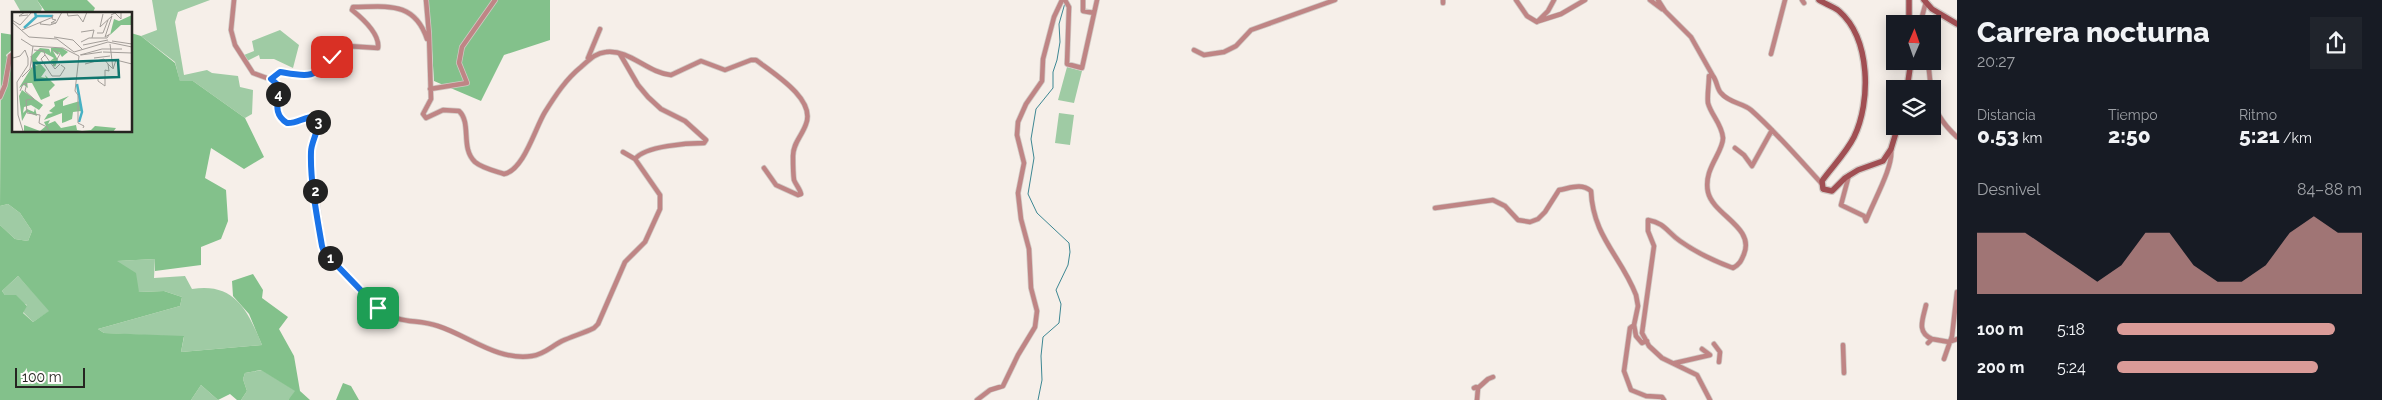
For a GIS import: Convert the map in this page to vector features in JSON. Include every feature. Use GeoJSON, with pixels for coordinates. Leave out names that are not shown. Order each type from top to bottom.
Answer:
{"type":"FeatureCollection","features":[{"type":"Feature","properties":{"kind":"street"},"geometry":{"type":"LineString","coordinates":[[234,0],[231,30],[235,44],[253,73],[271,79],[278,85],[276,105],[282,120],[292,124],[314,116],[318,121],[312,144],[311,160],[324,252],[338,264],[371,301],[393,317],[408,322],[424,322],[441,327],[487,349],[507,355],[536,356],[563,341],[594,328],[598,324],[625,262],[645,242],[660,209],[660,195],[634,159],[623,152]]}},
{"type":"Feature","properties":{"kind":"street"},"geometry":{"type":"LineString","coordinates":[[426,0],[431,99],[423,114],[424,116],[431,117],[448,109],[459,111],[464,119],[466,144],[475,162],[496,172],[508,173],[520,161],[540,121],[570,76],[588,60],[605,52],[620,54],[666,74],[676,73],[701,61],[725,70],[755,60],[769,70],[797,93],[807,111],[807,122],[796,141],[793,158],[794,179],[801,194],[798,195],[776,185],[764,168]]}},
{"type":"Feature","properties":{"kind":"street"},"geometry":{"type":"LineString","coordinates":[[430,89],[467,83],[459,63],[462,48],[495,0]]}},
{"type":"Feature","properties":{"kind":"street"},"geometry":{"type":"LineString","coordinates":[[1083,0],[1083,11],[1094,13]]}},
{"type":"Feature","properties":{"kind":"street"},"geometry":{"type":"LineString","coordinates":[[1065,2],[1067,64],[1082,68],[1097,0]]}},
{"type":"Feature","properties":{"kind":"street"},"geometry":{"type":"LineString","coordinates":[[1194,50],[1204,55],[1224,52],[1236,46],[1250,30],[1335,0]]}},
{"type":"Feature","properties":{"kind":"street"},"geometry":{"type":"LineString","coordinates":[[1516,0],[1527,16],[1537,22],[1561,14],[1585,0]]}},
{"type":"Feature","properties":{"kind":"street"},"geometry":{"type":"LineString","coordinates":[[1537,22],[1548,11],[1554,0]]}},
{"type":"Feature","properties":{"kind":"street"},"geometry":{"type":"LineString","coordinates":[[1650,0],[1667,12]]}},
{"type":"Feature","properties":{"kind":"street"},"geometry":{"type":"LineString","coordinates":[[1658,0],[1691,37],[1713,76],[1720,93],[1730,100],[1749,108],[1772,130],[1822,184],[1827,192],[1832,191],[1849,175],[1881,162],[1891,149],[1895,135]]}},
{"type":"Feature","properties":{"kind":"street"},"geometry":{"type":"LineString","coordinates":[[1771,54],[1785,0]]}},
{"type":"Feature","properties":{"kind":"street"},"geometry":{"type":"LineString","coordinates":[[1819,0],[1838,10],[1856,35],[1863,60],[1866,94],[1854,137],[1822,184]]}},
{"type":"Feature","properties":{"kind":"street"},"geometry":{"type":"LineString","coordinates":[[1908,0],[1909,15]]}},
{"type":"Feature","properties":{"kind":"street"},"geometry":{"type":"LineString","coordinates":[[1922,15],[1925,1]]}},
{"type":"Feature","properties":{"kind":"street"},"geometry":{"type":"LineString","coordinates":[[1925,1],[1932,9],[1957,24]]}},
{"type":"Feature","properties":{"kind":"street"},"geometry":{"type":"LineString","coordinates":[[977,400],[990,390],[1003,386],[1035,327],[1037,311],[1031,288],[1029,249],[1021,219],[1018,193],[1024,163],[1017,136],[1018,122],[1026,104],[1042,81],[1043,59],[1054,17],[1065,2]]}},
{"type":"Feature","properties":{"kind":"street"},"geometry":{"type":"LineString","coordinates":[[271,79],[280,72],[301,76],[319,71],[338,52],[349,46],[378,48],[378,43],[365,21],[352,10],[355,6],[386,5],[403,10],[420,23],[426,35],[429,48]]}},
{"type":"Feature","properties":{"kind":"street"},"geometry":{"type":"LineString","coordinates":[[588,60],[600,29]]}},
{"type":"Feature","properties":{"kind":"street"},"geometry":{"type":"LineString","coordinates":[[620,54],[638,85],[648,97],[668,113],[685,121],[706,140],[704,143],[683,144],[648,151],[634,159]]}},
{"type":"Feature","properties":{"kind":"street"},"geometry":{"type":"LineString","coordinates":[[0,97],[5,85],[9,60],[12,55]]}},
{"type":"Feature","properties":{"kind":"street"},"geometry":{"type":"LineString","coordinates":[[1710,400],[1697,375],[1662,358],[1647,342],[1642,333],[1654,246],[1648,231],[1648,220],[1659,222],[1679,240],[1706,257],[1733,268],[1739,265],[1746,247],[1744,235],[1716,207],[1709,197],[1707,189],[1710,165],[1723,140],[1722,130],[1708,104],[1709,76],[1713,76]]}},
{"type":"Feature","properties":{"kind":"street"},"geometry":{"type":"LineString","coordinates":[[1941,120],[1944,126],[1957,137]]}},
{"type":"Feature","properties":{"kind":"street"},"geometry":{"type":"LineString","coordinates":[[1735,148],[1744,155],[1752,166],[1772,130]]}},
{"type":"Feature","properties":{"kind":"street"},"geometry":{"type":"LineString","coordinates":[[1849,175],[1841,205],[1864,216],[1866,221],[1884,176],[1890,169],[1891,149]]}},
{"type":"Feature","properties":{"kind":"street"},"geometry":{"type":"LineString","coordinates":[[1435,208],[1492,200],[1505,206],[1518,220],[1530,222],[1538,219],[1545,212],[1559,190],[1578,186],[1586,187],[1590,191],[1596,225],[1636,295],[1638,306],[1634,325],[1636,336],[1642,343],[1647,342]]}},
{"type":"Feature","properties":{"kind":"street"},"geometry":{"type":"LineString","coordinates":[[1944,360],[1949,342],[1957,292]]}},
{"type":"Feature","properties":{"kind":"street"},"geometry":{"type":"LineString","coordinates":[[1926,305],[1921,329],[1924,336],[1949,342],[1957,339]]}},
{"type":"Feature","properties":{"kind":"street"},"geometry":{"type":"LineString","coordinates":[[1634,325],[1630,328],[1627,337],[1624,362],[1624,371],[1631,390],[1646,396],[1662,397],[1664,400]]}},
{"type":"Feature","properties":{"kind":"street"},"geometry":{"type":"LineString","coordinates":[[1928,343],[1932,339]]}},
{"type":"Feature","properties":{"kind":"street"},"geometry":{"type":"LineString","coordinates":[[1702,350],[1719,362],[1720,352],[1714,344]]}},
{"type":"Feature","properties":{"kind":"street"},"geometry":{"type":"LineString","coordinates":[[1843,345],[1844,373]]}},
{"type":"Feature","properties":{"kind":"street"},"geometry":{"type":"LineString","coordinates":[[1674,363],[1710,354]]}},
{"type":"Feature","properties":{"kind":"street"},"geometry":{"type":"LineString","coordinates":[[1477,400],[1476,388],[1488,378],[1493,377]]}},
{"type":"Feature","properties":{"kind":"green space"},"geometry":{"type":"Polygon","coordinates":[[[14,0],[37,0],[42,8],[41,12],[21,12],[14,0]]]}},
{"type":"Feature","properties":{"kind":"green space"},"geometry":{"type":"Polygon","coordinates":[[[37,0],[87,0],[95,8],[93,12],[46,12],[37,0]]]}},
{"type":"Feature","properties":{"kind":"green space"},"geometry":{"type":"Polygon","coordinates":[[[152,0],[210,0],[178,12],[175,22],[184,75],[207,70],[212,73],[238,76],[240,87],[253,90],[252,114],[245,118],[193,81],[180,82],[175,62],[141,36],[157,30],[152,0]]]}},
{"type":"Feature","properties":{"kind":"green space"},"geometry":{"type":"Polygon","coordinates":[[[427,0],[550,0],[550,40],[504,55],[481,101],[434,81],[427,0]]]}},
{"type":"Feature","properties":{"kind":"green space"},"geometry":{"type":"Polygon","coordinates":[[[280,30],[299,45],[293,68],[274,59],[260,59],[259,55],[247,61],[244,55],[254,51],[252,41],[280,30]]]}},
{"type":"Feature","properties":{"kind":"green space"},"geometry":{"type":"Polygon","coordinates":[[[1,33],[12,35],[12,50],[6,55],[12,68],[12,132],[132,132],[132,33],[141,36],[175,63],[180,81],[193,81],[245,118],[264,157],[244,169],[211,148],[205,178],[226,190],[228,221],[221,239],[201,247],[201,265],[155,271],[155,259],[117,261],[136,273],[139,292],[164,291],[182,297],[180,306],[98,329],[104,333],[184,336],[181,352],[262,345],[249,314],[233,296],[232,281],[253,274],[263,290],[262,298],[288,317],[279,329],[294,356],[300,391],[310,400],[288,400],[295,391],[261,370],[245,373],[243,379],[247,391],[241,400],[237,400],[230,394],[218,400],[201,385],[191,400],[0,400],[0,225],[15,239],[28,241],[32,231],[20,213],[8,204],[0,206],[1,33]],[[18,276],[2,291],[5,295],[16,295],[27,306],[23,313],[33,322],[49,311],[18,276]]]}},
{"type":"Feature","properties":{"kind":"green space"},"geometry":{"type":"Polygon","coordinates":[[[1067,67],[1082,71],[1074,103],[1058,100],[1067,67]]]}},
{"type":"Feature","properties":{"kind":"green space"},"geometry":{"type":"Polygon","coordinates":[[[1059,113],[1074,115],[1070,145],[1055,143],[1059,113]]]}},
{"type":"Feature","properties":{"kind":"green space"},"geometry":{"type":"Polygon","coordinates":[[[8,204],[20,213],[32,231],[28,241],[15,239],[0,225],[0,206],[8,204]]]}},
{"type":"Feature","properties":{"kind":"green space"},"geometry":{"type":"Polygon","coordinates":[[[155,259],[154,278],[185,276],[192,289],[207,288],[219,290],[238,302],[245,310],[262,345],[181,352],[184,337],[104,333],[98,329],[180,306],[182,297],[164,291],[139,292],[116,261],[155,259]]]}},
{"type":"Feature","properties":{"kind":"green space"},"geometry":{"type":"Polygon","coordinates":[[[18,276],[50,311],[33,322],[23,312],[27,305],[5,295],[2,291],[18,276]]]}},
{"type":"Feature","properties":{"kind":"green space"},"geometry":{"type":"Polygon","coordinates":[[[262,370],[296,391],[288,400],[241,400],[247,391],[243,379],[245,373],[262,370]]]}},
{"type":"Feature","properties":{"kind":"green space"},"geometry":{"type":"Polygon","coordinates":[[[343,383],[351,386],[359,400],[336,400],[343,383]]]}},
{"type":"Feature","properties":{"kind":"green space"},"geometry":{"type":"Polygon","coordinates":[[[201,385],[218,400],[191,400],[201,385]]]}},
{"type":"Feature","properties":{"kind":"waterway"},"geometry":{"type":"LineString","coordinates":[[1038,400],[1042,380],[1041,356],[1043,337],[1059,323],[1061,304],[1056,290],[1068,265],[1070,252],[1069,243],[1037,213],[1028,194],[1034,158],[1031,139],[1036,109],[1053,88],[1053,72],[1060,42],[1059,24],[1065,3]]}},
{"type":"Feature","properties":{"kind":"route"},"geometry":{"type":"LineString","coordinates":[[332,57],[324,68],[308,75],[293,76],[280,72],[271,79],[278,85],[276,105],[282,120],[292,124],[314,116],[318,121],[312,144],[311,160],[324,252],[338,264],[351,282],[378,308]]}}]}
